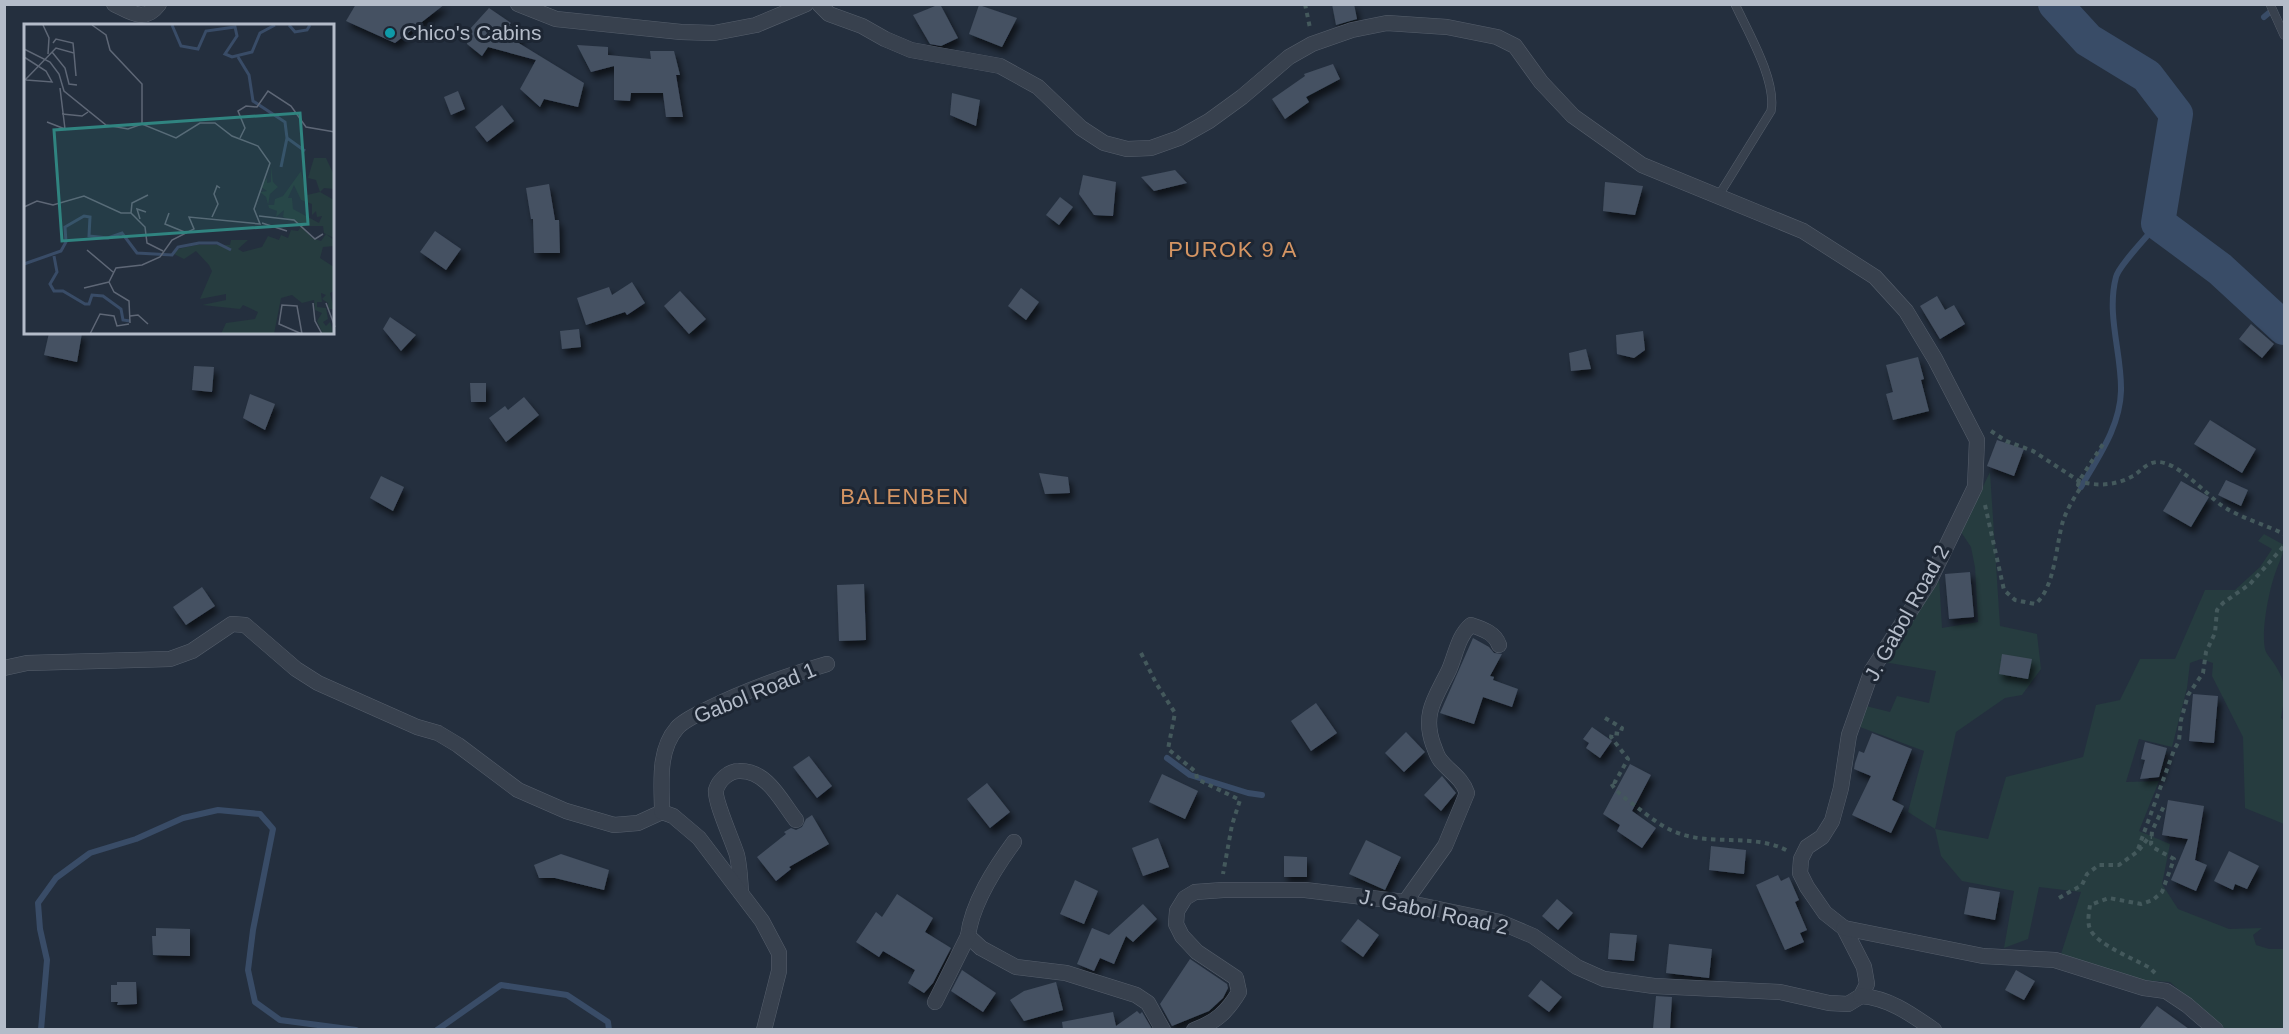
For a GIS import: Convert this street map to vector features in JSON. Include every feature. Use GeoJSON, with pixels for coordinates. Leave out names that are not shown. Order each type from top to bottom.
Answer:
{"type":"FeatureCollection","features":[{"type":"Feature","properties":{"kind":"street"},"geometry":{"type":"LineString","coordinates":[[114,4],[140,15],[153,12],[159,4]]}},
{"type":"Feature","properties":{"kind":"street"},"geometry":{"type":"LineString","coordinates":[[518,4],[556,19],[681,33],[714,33],[756,25],[806,4]]}},
{"type":"Feature","properties":{"kind":"street","name":"J. Gabol Road 2"},"geometry":{"type":"LineString","coordinates":[[819,4],[829,14],[862,26],[911,50],[1000,66],[1038,87],[1081,128],[1104,143],[1127,149],[1151,148],[1179,138],[1209,121],[1242,97],[1289,57],[1312,44],[1352,30],[1387,23],[1447,27],[1497,37],[1515,46],[1541,82],[1573,116],[1642,165],[1803,231],[1875,277],[1905,312],[1935,359],[1977,440],[1976,487],[1929,582],[1872,670],[1849,735],[1841,788],[1832,821],[1822,837],[1808,847],[1801,860]]}},
{"type":"Feature","properties":{"kind":"street"},"geometry":{"type":"LineString","coordinates":[[4,668],[27,663],[170,659],[192,651],[232,624],[245,625],[296,669],[318,683],[417,727],[438,733],[458,745],[518,790],[566,811],[614,825],[638,823],[662,812],[673,816],[699,838],[762,921],[779,952],[779,971],[765,1029]]}},
{"type":"Feature","properties":{"kind":"street"},"geometry":{"type":"LineString","coordinates":[[1405,902],[1445,846],[1467,793],[1464,784],[1439,760],[1430,735],[1428,717],[1436,692],[1464,631],[1471,625],[1484,629],[1497,638],[1499,645]]}},
{"type":"Feature","properties":{"kind":"street","name":"Gabol Road 1"},"geometry":{"type":"LineString","coordinates":[[662,812],[663,761],[668,744],[677,728],[691,718],[723,702],[783,677],[827,664]]}},
{"type":"Feature","properties":{"kind":"street"},"geometry":{"type":"LineString","coordinates":[[741,892],[737,856],[717,804],[716,791],[721,780],[733,771],[753,773],[770,784],[796,820]]}},
{"type":"Feature","properties":{"kind":"street"},"geometry":{"type":"LineString","coordinates":[[935,1002],[968,936],[980,900],[1014,842]]}},
{"type":"Feature","properties":{"kind":"street"},"geometry":{"type":"LineString","coordinates":[[1801,860],[1800,873],[1816,902],[1825,913],[1844,928],[1864,967],[1867,984],[1861,996],[1877,997],[1897,1006],[1934,1029]]}},
{"type":"Feature","properties":{"kind":"street","name":"J. Gabol Road 2"},"geometry":{"type":"LineString","coordinates":[[1194,1029],[1223,1015],[1239,992],[1236,978],[1197,952],[1182,936],[1176,924],[1177,911],[1185,898],[1195,892],[1223,890],[1305,890],[1405,902],[1500,922],[1533,936],[1577,967],[1604,980],[1654,986],[1780,992],[1829,1003],[1848,1004],[1861,996]]}},
{"type":"Feature","properties":{"kind":"street"},"geometry":{"type":"LineString","coordinates":[[1844,928],[1983,956],[2055,960],[2144,988],[2166,991],[2216,1029]]}},
{"type":"Feature","properties":{"kind":"street"},"geometry":{"type":"LineString","coordinates":[[968,936],[981,948],[1016,967],[1066,973],[1136,995],[1148,1003],[1163,1029]]}},
{"type":"Feature","properties":{"kind":"lane"},"geometry":{"type":"LineString","coordinates":[[1719,195],[1771,111],[1773,101],[1765,71],[1735,4]]}},
{"type":"Feature","properties":{"kind":"lane"},"geometry":{"type":"LineString","coordinates":[[2270,4],[2284,35]]}},
{"type":"Feature","properties":{"kind":"path"},"geometry":{"type":"LineString","coordinates":[[1305,4],[1312,44]]}},
{"type":"Feature","properties":{"kind":"path"},"geometry":{"type":"LineString","coordinates":[[1987,428],[2006,441],[2034,452],[2079,481],[2088,484],[2101,486],[2118,481],[2156,462],[2177,467],[2184,476],[2237,515],[2284,534]]}},
{"type":"Feature","properties":{"kind":"path"},"geometry":{"type":"LineString","coordinates":[[1984,503],[2004,590],[2015,600],[2035,604],[2040,600],[2052,571],[2063,520],[2080,487],[2079,481],[2103,444]]}},
{"type":"Feature","properties":{"kind":"path"},"geometry":{"type":"LineString","coordinates":[[2137,852],[2179,741],[2181,720],[2188,695],[2203,673],[2206,652],[2215,633],[2217,610],[2250,584],[2284,546]]}},
{"type":"Feature","properties":{"kind":"path"},"geometry":{"type":"LineString","coordinates":[[1141,653],[1156,683],[1175,712],[1168,748],[1196,772],[1197,779],[1240,800],[1225,858],[1223,890]]}},
{"type":"Feature","properties":{"kind":"path"},"geometry":{"type":"LineString","coordinates":[[1605,718],[1622,728],[1620,734],[1612,733],[1611,737],[1628,759],[1615,782],[1611,783],[1615,790],[1649,816],[1679,834],[1710,840],[1764,843],[1781,848],[1801,860]]}},
{"type":"Feature","properties":{"kind":"path"},"geometry":{"type":"LineString","coordinates":[[2162,979],[2150,968],[2101,941],[2090,929],[2088,919],[2090,905],[2109,898],[2141,904],[2153,900],[2162,892],[2174,859],[2151,844],[2152,831],[2164,806]]}},
{"type":"Feature","properties":{"kind":"path"},"geometry":{"type":"LineString","coordinates":[[2059,898],[2082,885],[2087,874],[2099,865],[2119,865],[2144,846],[2149,837],[2152,837]]}},
{"type":"Feature","properties":{"kind":"green space"},"geometry":{"type":"Polygon","coordinates":[[[1990,472],[2000,626],[2037,634],[2041,669],[2022,695],[2005,698],[1956,732],[1935,829],[1908,812],[1924,751],[1860,727],[1866,706],[1890,712],[1897,696],[1929,703],[1936,671],[1884,662],[1939,576],[1942,628],[1978,622],[1975,567],[1971,547],[1961,532],[1990,472]]]}},
{"type":"Feature","properties":{"kind":"green space"},"geometry":{"type":"Polygon","coordinates":[[[2264,534],[2284,545],[2268,599],[2264,641],[2266,651],[2284,684],[2281,718],[2284,721],[2284,824],[2245,808],[2243,737],[2212,676],[2213,663],[2201,659],[2190,663],[2187,688],[2172,747],[2139,739],[2126,782],[2159,781],[2139,831],[2170,844],[2162,884],[2178,909],[2229,929],[2262,928],[2253,935],[2256,945],[2269,949],[2284,949],[2284,1029],[2224,1029],[2170,982],[2139,980],[2061,954],[2081,892],[2039,887],[2028,939],[2004,948],[2014,891],[1962,881],[1941,856],[1935,829],[1988,839],[2006,777],[2083,757],[2096,705],[2120,700],[2140,659],[2175,659],[2205,590],[2235,590],[2260,567],[2272,549],[2258,541],[2264,534]]]}},
{"type":"Feature","properties":{"kind":"building","name":"Chico's Cabins"},"geometry":{"type":"Polygon","coordinates":[[[356,4],[445,4],[395,43],[346,21],[356,4]]]}},
{"type":"Feature","properties":{"kind":"building"},"geometry":{"type":"Polygon","coordinates":[[[940,4],[958,38],[941,46],[930,44],[913,15],[940,4]]]}},
{"type":"Feature","properties":{"kind":"building"},"geometry":{"type":"Polygon","coordinates":[[[1332,4],[1354,4],[1357,19],[1336,25],[1332,4]]]}},
{"type":"Feature","properties":{"kind":"building"},"geometry":{"type":"Polygon","coordinates":[[[979,5],[1017,18],[1002,47],[969,34],[979,5]]]}},
{"type":"Feature","properties":{"kind":"building"},"geometry":{"type":"Polygon","coordinates":[[[489,8],[511,23],[509,25],[522,34],[517,42],[584,83],[578,107],[544,99],[540,107],[520,89],[536,60],[488,47],[482,56],[467,44],[470,29],[489,8]]]}},
{"type":"Feature","properties":{"kind":"building"},"geometry":{"type":"Polygon","coordinates":[[[577,45],[608,47],[608,55],[651,59],[650,51],[674,51],[680,75],[676,75],[683,117],[666,117],[663,93],[631,93],[630,101],[614,100],[614,66],[591,72],[577,45]]]}},
{"type":"Feature","properties":{"kind":"building"},"geometry":{"type":"Polygon","coordinates":[[[1333,64],[1340,79],[1306,97],[1309,102],[1285,119],[1272,99],[1305,76],[1304,74],[1333,64]]]}},
{"type":"Feature","properties":{"kind":"building"},"geometry":{"type":"Polygon","coordinates":[[[458,91],[465,109],[451,115],[444,97],[458,91]]]}},
{"type":"Feature","properties":{"kind":"building"},"geometry":{"type":"Polygon","coordinates":[[[952,93],[980,100],[976,126],[950,115],[952,93]]]}},
{"type":"Feature","properties":{"kind":"building"},"geometry":{"type":"Polygon","coordinates":[[[502,105],[514,121],[487,142],[475,127],[502,105]]]}},
{"type":"Feature","properties":{"kind":"building"},"geometry":{"type":"Polygon","coordinates":[[[1175,170],[1187,183],[1154,191],[1141,177],[1175,170]]]}},
{"type":"Feature","properties":{"kind":"building"},"geometry":{"type":"Polygon","coordinates":[[[1083,175],[1116,182],[1113,216],[1094,215],[1079,194],[1083,175]]]}},
{"type":"Feature","properties":{"kind":"building"},"geometry":{"type":"Polygon","coordinates":[[[1605,182],[1643,186],[1635,215],[1603,211],[1605,182]]]}},
{"type":"Feature","properties":{"kind":"building"},"geometry":{"type":"Polygon","coordinates":[[[549,184],[555,220],[559,220],[560,253],[534,253],[533,219],[531,219],[526,188],[549,184]]]}},
{"type":"Feature","properties":{"kind":"building"},"geometry":{"type":"Polygon","coordinates":[[[1060,197],[1073,207],[1059,225],[1046,215],[1060,197]]]}},
{"type":"Feature","properties":{"kind":"building"},"geometry":{"type":"Polygon","coordinates":[[[435,231],[461,249],[446,270],[420,252],[435,231]]]}},
{"type":"Feature","properties":{"kind":"building"},"geometry":{"type":"Polygon","coordinates":[[[632,282],[645,303],[627,315],[625,312],[586,325],[577,298],[609,287],[612,295],[632,282]]]}},
{"type":"Feature","properties":{"kind":"building"},"geometry":{"type":"Polygon","coordinates":[[[1021,288],[1039,302],[1026,320],[1008,306],[1021,288]]]}},
{"type":"Feature","properties":{"kind":"building"},"geometry":{"type":"Polygon","coordinates":[[[680,291],[706,319],[689,334],[664,306],[680,291]]]}},
{"type":"Feature","properties":{"kind":"building"},"geometry":{"type":"Polygon","coordinates":[[[1937,296],[1945,310],[1954,305],[1965,324],[1940,339],[1920,306],[1937,296]]]}},
{"type":"Feature","properties":{"kind":"building"},"geometry":{"type":"Polygon","coordinates":[[[390,317],[416,335],[401,351],[383,329],[390,317]]]}},
{"type":"Feature","properties":{"kind":"building"},"geometry":{"type":"Polygon","coordinates":[[[2251,324],[2274,344],[2262,358],[2239,339],[2251,324]]]}},
{"type":"Feature","properties":{"kind":"building"},"geometry":{"type":"Polygon","coordinates":[[[579,329],[581,347],[562,349],[560,331],[579,329]]]}},
{"type":"Feature","properties":{"kind":"building"},"geometry":{"type":"Polygon","coordinates":[[[1643,331],[1645,350],[1634,358],[1617,354],[1616,335],[1643,331]]]}},
{"type":"Feature","properties":{"kind":"building"},"geometry":{"type":"Polygon","coordinates":[[[49,334],[82,334],[77,362],[44,355],[49,334]]]}},
{"type":"Feature","properties":{"kind":"building"},"geometry":{"type":"Polygon","coordinates":[[[1586,349],[1591,369],[1571,371],[1569,353],[1586,349]]]}},
{"type":"Feature","properties":{"kind":"building"},"geometry":{"type":"Polygon","coordinates":[[[1918,357],[1929,411],[1893,420],[1886,394],[1893,392],[1886,365],[1918,357]]]}},
{"type":"Feature","properties":{"kind":"building"},"geometry":{"type":"Polygon","coordinates":[[[194,366],[214,367],[212,392],[192,390],[194,366]]]}},
{"type":"Feature","properties":{"kind":"building"},"geometry":{"type":"Polygon","coordinates":[[[470,383],[486,383],[486,402],[471,402],[470,383]]]}},
{"type":"Feature","properties":{"kind":"building"},"geometry":{"type":"Polygon","coordinates":[[[250,394],[275,404],[265,430],[243,418],[250,394]]]}},
{"type":"Feature","properties":{"kind":"building"},"geometry":{"type":"Polygon","coordinates":[[[524,397],[539,415],[506,442],[489,418],[505,406],[508,410],[524,397]]]}},
{"type":"Feature","properties":{"kind":"building"},"geometry":{"type":"Polygon","coordinates":[[[2210,420],[2256,449],[2242,473],[2194,444],[2210,420]]]}},
{"type":"Feature","properties":{"kind":"building"},"geometry":{"type":"Polygon","coordinates":[[[1997,440],[2024,449],[2014,476],[1987,466],[1997,440]]]}},
{"type":"Feature","properties":{"kind":"building"},"geometry":{"type":"Polygon","coordinates":[[[1039,473],[1068,477],[1070,493],[1045,494],[1039,473]]]}},
{"type":"Feature","properties":{"kind":"building"},"geometry":{"type":"Polygon","coordinates":[[[381,476],[404,487],[393,511],[370,498],[381,476]]]}},
{"type":"Feature","properties":{"kind":"building"},"geometry":{"type":"Polygon","coordinates":[[[2226,480],[2248,490],[2241,506],[2218,495],[2226,480]]]}},
{"type":"Feature","properties":{"kind":"building"},"geometry":{"type":"Polygon","coordinates":[[[2181,481],[2209,497],[2191,527],[2163,511],[2181,481]]]}},
{"type":"Feature","properties":{"kind":"building"},"geometry":{"type":"Polygon","coordinates":[[[1970,572],[1974,617],[1949,619],[1945,574],[1970,572]]]}},
{"type":"Feature","properties":{"kind":"building"},"geometry":{"type":"Polygon","coordinates":[[[864,584],[866,640],[839,641],[837,585],[864,584]]]}},
{"type":"Feature","properties":{"kind":"building"},"geometry":{"type":"Polygon","coordinates":[[[202,587],[215,606],[186,625],[173,607],[202,587]]]}},
{"type":"Feature","properties":{"kind":"building"},"geometry":{"type":"Polygon","coordinates":[[[1473,638],[1489,647],[1494,653],[1502,654],[1490,676],[1494,677],[1493,680],[1518,689],[1512,707],[1483,697],[1474,724],[1440,713],[1473,638]]]}},
{"type":"Feature","properties":{"kind":"building"},"geometry":{"type":"Polygon","coordinates":[[[2002,654],[2032,659],[2028,679],[1999,674],[2002,654]]]}},
{"type":"Feature","properties":{"kind":"building"},"geometry":{"type":"Polygon","coordinates":[[[2193,694],[2218,696],[2214,743],[2189,741],[2193,694]]]}},
{"type":"Feature","properties":{"kind":"building"},"geometry":{"type":"Polygon","coordinates":[[[1316,703],[1337,733],[1311,751],[1291,721],[1316,703]]]}},
{"type":"Feature","properties":{"kind":"building"},"geometry":{"type":"Polygon","coordinates":[[[1592,727],[1612,741],[1600,758],[1586,748],[1589,743],[1583,739],[1592,727]]]}},
{"type":"Feature","properties":{"kind":"building"},"geometry":{"type":"Polygon","coordinates":[[[1406,732],[1425,752],[1404,772],[1385,753],[1406,732]]]}},
{"type":"Feature","properties":{"kind":"building"},"geometry":{"type":"Polygon","coordinates":[[[1872,733],[1912,749],[1892,800],[1904,806],[1891,833],[1852,815],[1871,776],[1854,769],[1855,763],[1859,751],[1864,753],[1872,733]]]}},
{"type":"Feature","properties":{"kind":"building"},"geometry":{"type":"Polygon","coordinates":[[[2145,742],[2167,748],[2159,777],[2140,779],[2145,760],[2141,759],[2145,742]]]}},
{"type":"Feature","properties":{"kind":"building"},"geometry":{"type":"Polygon","coordinates":[[[809,756],[832,786],[817,798],[793,767],[809,756]]]}},
{"type":"Feature","properties":{"kind":"building"},"geometry":{"type":"Polygon","coordinates":[[[1630,764],[1651,775],[1632,811],[1656,828],[1642,848],[1617,831],[1620,825],[1603,814],[1630,764]]]}},
{"type":"Feature","properties":{"kind":"building"},"geometry":{"type":"Polygon","coordinates":[[[1162,774],[1198,791],[1185,819],[1149,802],[1162,774]]]}},
{"type":"Feature","properties":{"kind":"building"},"geometry":{"type":"Polygon","coordinates":[[[1442,776],[1456,793],[1441,811],[1424,795],[1442,776]]]}},
{"type":"Feature","properties":{"kind":"building"},"geometry":{"type":"Polygon","coordinates":[[[987,783],[1010,812],[990,828],[967,799],[987,783]]]}},
{"type":"Feature","properties":{"kind":"building"},"geometry":{"type":"Polygon","coordinates":[[[2168,800],[2204,806],[2195,860],[2207,865],[2196,891],[2171,880],[2188,839],[2162,835],[2168,800]]]}},
{"type":"Feature","properties":{"kind":"building"},"geometry":{"type":"Polygon","coordinates":[[[812,815],[829,844],[789,867],[791,869],[776,881],[757,857],[786,834],[784,832],[791,828],[796,830],[802,827],[806,819],[812,815]]]}},
{"type":"Feature","properties":{"kind":"building"},"geometry":{"type":"Polygon","coordinates":[[[1158,838],[1169,867],[1143,876],[1132,848],[1158,838]]]}},
{"type":"Feature","properties":{"kind":"building"},"geometry":{"type":"Polygon","coordinates":[[[1366,840],[1401,857],[1385,890],[1349,874],[1366,840]]]}},
{"type":"Feature","properties":{"kind":"building"},"geometry":{"type":"Polygon","coordinates":[[[1711,846],[1746,850],[1744,874],[1709,870],[1711,846]]]}},
{"type":"Feature","properties":{"kind":"building"},"geometry":{"type":"Polygon","coordinates":[[[2229,851],[2259,866],[2247,889],[2235,884],[2233,890],[2214,881],[2229,851]]]}},
{"type":"Feature","properties":{"kind":"building"},"geometry":{"type":"Polygon","coordinates":[[[561,854],[609,870],[604,890],[555,878],[539,878],[534,865],[561,854]]]}},
{"type":"Feature","properties":{"kind":"building"},"geometry":{"type":"Polygon","coordinates":[[[1284,856],[1307,857],[1307,877],[1284,877],[1284,856]]]}},
{"type":"Feature","properties":{"kind":"building"},"geometry":{"type":"Polygon","coordinates":[[[1778,875],[1781,881],[1789,877],[1799,900],[1795,902],[1807,930],[1800,933],[1804,942],[1785,950],[1756,885],[1778,875]]]}},
{"type":"Feature","properties":{"kind":"building"},"geometry":{"type":"Polygon","coordinates":[[[1075,880],[1098,891],[1084,924],[1060,914],[1075,880]]]}},
{"type":"Feature","properties":{"kind":"building"},"geometry":{"type":"Polygon","coordinates":[[[1969,887],[2000,892],[1995,920],[1964,914],[1969,887]]]}},
{"type":"Feature","properties":{"kind":"building"},"geometry":{"type":"Polygon","coordinates":[[[897,894],[933,918],[925,932],[951,948],[933,983],[924,993],[908,983],[915,970],[883,951],[879,957],[856,942],[876,912],[882,917],[897,894]]]}},
{"type":"Feature","properties":{"kind":"building"},"geometry":{"type":"Polygon","coordinates":[[[1557,899],[1573,913],[1558,930],[1542,916],[1557,899]]]}},
{"type":"Feature","properties":{"kind":"building"},"geometry":{"type":"Polygon","coordinates":[[[1143,904],[1157,919],[1133,942],[1126,936],[1114,964],[1100,958],[1094,971],[1077,964],[1092,928],[1109,935],[1143,904]]]}},
{"type":"Feature","properties":{"kind":"building"},"geometry":{"type":"Polygon","coordinates":[[[1358,919],[1379,935],[1363,957],[1341,941],[1358,919]]]}},
{"type":"Feature","properties":{"kind":"building"},"geometry":{"type":"Polygon","coordinates":[[[156,928],[190,929],[190,956],[153,955],[152,936],[156,936],[156,928]]]}},
{"type":"Feature","properties":{"kind":"building"},"geometry":{"type":"Polygon","coordinates":[[[1610,933],[1637,935],[1634,961],[1608,959],[1610,933]]]}},
{"type":"Feature","properties":{"kind":"building"},"geometry":{"type":"Polygon","coordinates":[[[1669,944],[1712,949],[1709,978],[1666,973],[1669,944]]]}},
{"type":"Feature","properties":{"kind":"building"},"geometry":{"type":"Polygon","coordinates":[[[1190,959],[1227,984],[1228,988],[1223,998],[1209,1011],[1172,1026],[1160,1004],[1190,959]]]}},
{"type":"Feature","properties":{"kind":"building"},"geometry":{"type":"Polygon","coordinates":[[[962,970],[996,993],[983,1012],[951,991],[962,970]]]}},
{"type":"Feature","properties":{"kind":"building"},"geometry":{"type":"Polygon","coordinates":[[[2016,970],[2035,981],[2024,1000],[2005,990],[2016,970]]]}},
{"type":"Feature","properties":{"kind":"building"},"geometry":{"type":"Polygon","coordinates":[[[1541,980],[1562,997],[1549,1012],[1528,996],[1541,980]]]}},
{"type":"Feature","properties":{"kind":"building"},"geometry":{"type":"Polygon","coordinates":[[[117,982],[136,982],[137,1004],[117,1005],[118,1002],[111,1002],[111,985],[117,985],[117,982]]]}},
{"type":"Feature","properties":{"kind":"building"},"geometry":{"type":"Polygon","coordinates":[[[1056,982],[1063,1010],[1024,1021],[1010,1000],[1024,991],[1056,982]]]}},
{"type":"Feature","properties":{"kind":"building"},"geometry":{"type":"Polygon","coordinates":[[[1656,996],[1672,997],[1670,1029],[1653,1029],[1656,996]]]}},
{"type":"Feature","properties":{"kind":"building"},"geometry":{"type":"Polygon","coordinates":[[[2157,1006],[2189,1029],[2139,1029],[2157,1006]]]}},
{"type":"Feature","properties":{"kind":"building"},"geometry":{"type":"Polygon","coordinates":[[[1137,1011],[1140,1014],[1142,1012],[1152,1029],[1063,1029],[1062,1022],[1113,1012],[1116,1026],[1137,1011]]]}},
{"type":"Feature","properties":{"kind":"waterway"},"geometry":{"type":"LineString","coordinates":[[2055,4],[2088,40],[2147,76],[2176,114],[2158,223],[2220,269],[2284,328]]}},
{"type":"Feature","properties":{"kind":"waterway"},"geometry":{"type":"LineString","coordinates":[[2264,17],[2270,12]]}},
{"type":"Feature","properties":{"kind":"waterway"},"geometry":{"type":"LineString","coordinates":[[2081,487],[2107,441],[2120,404],[2121,377],[2113,320],[2113,291],[2116,277],[2128,258],[2158,223]]}},
{"type":"Feature","properties":{"kind":"waterway"},"geometry":{"type":"LineString","coordinates":[[1167,758],[1190,775],[1248,793],[1262,795]]}},
{"type":"Feature","properties":{"kind":"waterway"},"geometry":{"type":"LineString","coordinates":[[41,1030],[47,960],[40,929],[38,903],[56,878],[90,853],[136,839],[183,818],[218,810],[260,814],[273,829],[253,930],[248,970],[255,1002],[280,1020],[356,1030]]}},
{"type":"Feature","properties":{"kind":"waterway"},"geometry":{"type":"LineString","coordinates":[[437,1030],[501,985],[567,995],[608,1022],[609,1030]]}},
{"type":"Feature","properties":{"kind":"place","name":"Chico's Cabins"},"geometry":{"type":"Point","coordinates":[390,33]}},
{"type":"Feature","properties":{"kind":"district","name":"PUROK 9 A"},"geometry":{"type":"Point","coordinates":[1233,249]}},
{"type":"Feature","properties":{"kind":"district","name":"BALENBEN"},"geometry":{"type":"Point","coordinates":[905,496]}}]}
